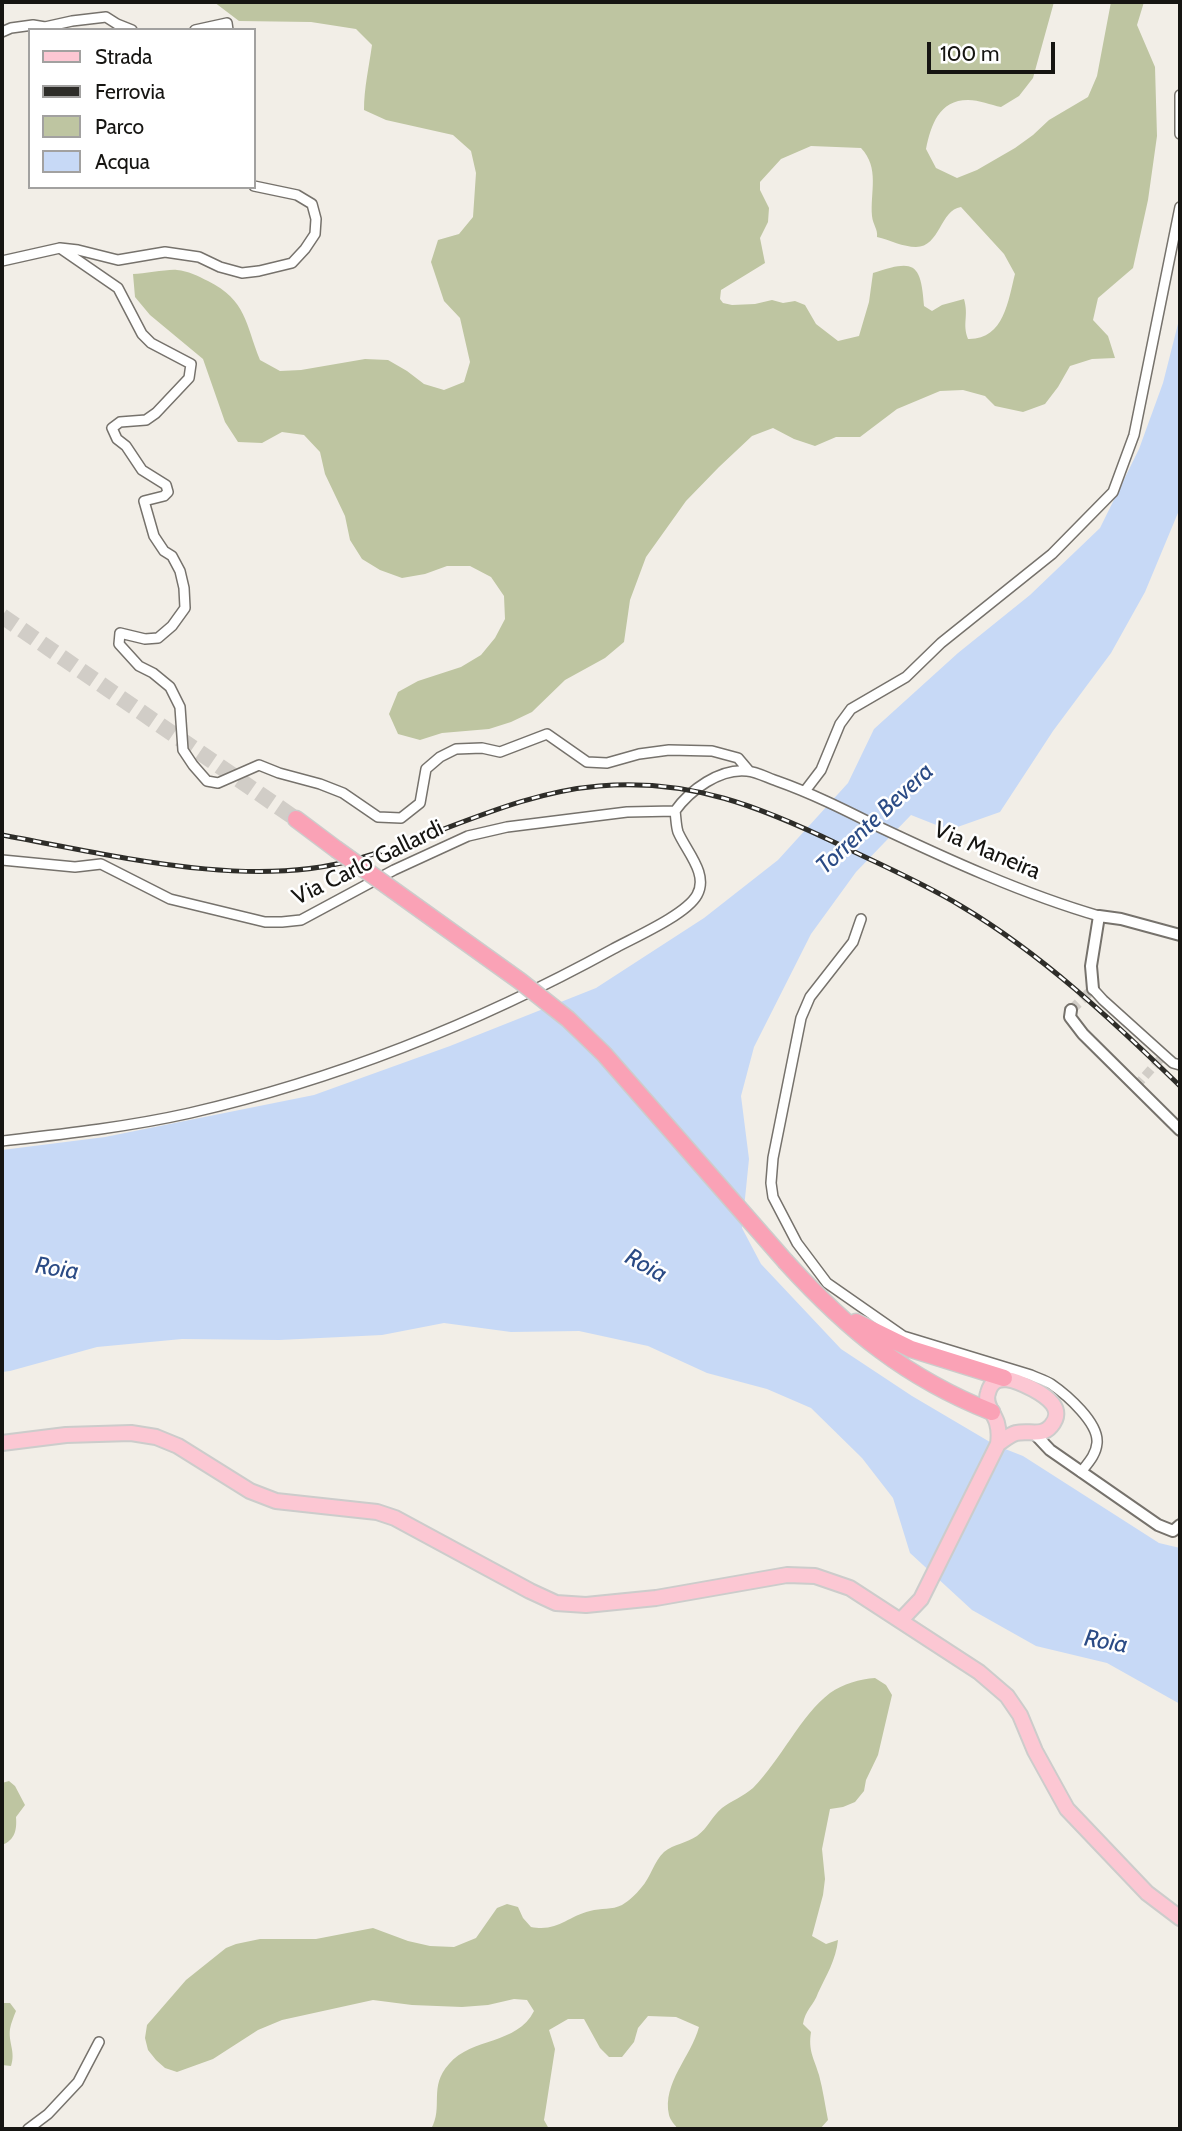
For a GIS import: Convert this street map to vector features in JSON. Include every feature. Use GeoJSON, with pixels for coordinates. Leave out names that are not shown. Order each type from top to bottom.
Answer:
{"type":"FeatureCollection","features":[{"type":"Feature","properties":{"kind":"highway"},"geometry":{"type":"LineString","coordinates":[[296,818],[568,1019],[604,1054],[786,1262],[870,1343],[935,1387],[992,1412]]}},
{"type":"Feature","properties":{"kind":"highway"},"geometry":{"type":"LineString","coordinates":[[830,1307],[893,1342],[1004,1378]]}},
{"type":"Feature","properties":{"kind":"main road"},"geometry":{"type":"LineString","coordinates":[[908,1625],[998,1444],[999,1433],[987,1403],[988,1392],[993,1383],[1004,1378],[1014,1380],[1049,1398],[1055,1409],[1054,1422],[1046,1431],[1014,1433],[998,1444]]}},
{"type":"Feature","properties":{"kind":"main road"},"geometry":{"type":"LineString","coordinates":[[992,1412],[1031,1432]]}},
{"type":"Feature","properties":{"kind":"main road"},"geometry":{"type":"LineString","coordinates":[[2,1443],[66,1435],[131,1433],[156,1437],[178,1446],[250,1491],[276,1501],[377,1512],[395,1518],[556,1603],[586,1605],[656,1598],[787,1575],[815,1576],[850,1588],[979,1672],[1007,1696],[1020,1715],[1035,1751],[1067,1809],[1147,1893],[1180,1918]]}},
{"type":"Feature","properties":{"kind":"street"},"geometry":{"type":"LineString","coordinates":[[2,32],[11,28],[33,25],[45,27],[106,17],[127,28]]}},
{"type":"Feature","properties":{"kind":"street"},"geometry":{"type":"LineString","coordinates":[[204,28],[227,23],[228,28]]}},
{"type":"Feature","properties":{"kind":"street"},"geometry":{"type":"LineString","coordinates":[[1180,95],[1180,134]]}},
{"type":"Feature","properties":{"kind":"street"},"geometry":{"type":"LineString","coordinates":[[2,261],[60,248],[118,260],[165,252],[199,257],[220,267],[242,272],[292,263],[314,234],[316,219],[312,204],[297,195],[256,186]]}},
{"type":"Feature","properties":{"kind":"street"},"geometry":{"type":"LineString","coordinates":[[808,792],[821,770],[840,724],[851,709],[906,677],[941,643],[1052,554],[1113,492],[1134,435],[1180,207]]}},
{"type":"Feature","properties":{"kind":"street"},"geometry":{"type":"LineString","coordinates":[[60,248],[118,289],[142,334],[151,343],[191,364],[189,378],[156,413],[146,420],[120,422],[111,428],[142,470],[166,485],[168,492],[164,496],[144,501],[154,536],[164,551],[172,556],[180,570],[185,608],[172,626],[158,638],[145,639],[120,633],[119,644],[139,666],[170,687],[180,707],[183,750],[207,781],[218,783],[259,765],[343,793],[378,817],[401,818],[420,803],[426,769],[440,757],[456,749],[482,748],[500,752],[547,734],[587,762],[607,763],[639,754],[669,750],[712,751],[738,758],[749,771]]}},
{"type":"Feature","properties":{"kind":"street","name":"Via Maneira"},"geometry":{"type":"LineString","coordinates":[[675,811],[683,799],[715,777],[736,771],[749,771],[808,792],[915,843],[1062,905],[1180,935]]}},
{"type":"Feature","properties":{"kind":"street"},"geometry":{"type":"LineString","coordinates":[[2,1141],[74,1133],[187,1114],[254,1097],[365,1062],[453,1028],[557,980],[668,919],[691,903],[698,893],[700,879],[695,863],[678,832],[675,811]]}},
{"type":"Feature","properties":{"kind":"street","name":"Via Carlo Gallardi"},"geometry":{"type":"LineString","coordinates":[[2,860],[75,867],[101,864],[170,899],[265,922],[282,922],[301,920],[394,870],[468,836],[507,827],[627,812],[675,811]]}},
{"type":"Feature","properties":{"kind":"street"},"geometry":{"type":"LineString","coordinates":[[1099,916],[1091,966],[1093,989],[1173,1063],[1180,1065]]}},
{"type":"Feature","properties":{"kind":"street"},"geometry":{"type":"LineString","coordinates":[[861,919],[853,942],[810,997],[801,1018],[773,1158],[773,1196],[797,1243],[827,1283],[868,1313],[903,1336],[1031,1375],[1050,1384],[1069,1400],[1092,1423],[1097,1432],[1096,1450],[1081,1472]]}},
{"type":"Feature","properties":{"kind":"street"},"geometry":{"type":"LineString","coordinates":[[1071,1010],[1070,1017],[1083,1034],[1180,1130]]}},
{"type":"Feature","properties":{"kind":"street"},"geometry":{"type":"LineString","coordinates":[[1054,1422],[1052,1443],[1057,1455]]}},
{"type":"Feature","properties":{"kind":"street"},"geometry":{"type":"LineString","coordinates":[[1031,1432],[1057,1455],[1158,1525],[1173,1531],[1180,1525]]}},
{"type":"Feature","properties":{"kind":"street"},"geometry":{"type":"LineString","coordinates":[[28,2129],[78,2082],[99,2042]]}},
{"type":"Feature","properties":{"kind":"green space"},"geometry":{"type":"Polygon","coordinates":[[[214,2],[1054,2],[1033,78],[1019,96],[1001,107],[972,100],[958,101],[943,109],[934,123],[926,149],[936,168],[957,178],[1015,148],[1049,120],[1088,97],[1097,76],[1111,2],[1144,2],[1137,25],[1155,67],[1157,136],[1148,200],[1133,268],[1098,298],[1093,320],[1108,336],[1115,358],[1092,359],[1070,366],[1045,404],[1023,412],[995,406],[985,396],[963,390],[940,391],[897,409],[860,437],[836,437],[815,446],[773,428],[752,436],[686,501],[646,557],[630,600],[624,642],[605,658],[565,680],[532,712],[511,722],[489,729],[442,733],[420,740],[398,734],[389,714],[398,692],[418,681],[461,667],[481,655],[495,638],[505,619],[504,596],[491,577],[470,566],[447,566],[402,578],[380,570],[362,559],[350,540],[345,516],[325,474],[320,452],[304,435],[282,432],[262,443],[238,442],[225,422],[203,359],[150,315],[135,297],[133,274],[181,271],[221,289],[238,305],[243,314],[260,360],[280,371],[365,359],[388,360],[424,384],[444,390],[464,382],[470,362],[460,318],[444,301],[431,262],[438,240],[459,234],[473,217],[476,173],[471,151],[453,135],[386,120],[364,110],[372,45],[356,29],[311,22],[239,21],[214,2]],[[811,146],[781,159],[760,182],[760,190],[769,208],[768,222],[760,238],[765,263],[721,290],[720,299],[723,303],[732,305],[772,300],[783,303],[795,301],[805,305],[816,324],[838,341],[859,336],[869,302],[873,273],[906,266],[917,272],[924,306],[932,311],[942,305],[964,299],[968,339],[980,338],[990,333],[1007,307],[1015,274],[1004,254],[961,207],[948,215],[935,235],[924,245],[906,246],[877,237],[872,216],[872,172],[867,156],[861,148],[811,146]]]}},
{"type":"Feature","properties":{"kind":"green space"},"geometry":{"type":"Polygon","coordinates":[[[875,1678],[886,1685],[892,1695],[878,1755],[866,1780],[864,1791],[855,1802],[830,1809],[822,1849],[825,1879],[812,1936],[826,1944],[838,1940],[830,1968],[803,2024],[811,2032],[811,2049],[828,2120],[820,2129],[678,2129],[669,2115],[670,2092],[699,2027],[676,2017],[648,2016],[638,2028],[634,2042],[622,2057],[609,2057],[600,2048],[584,2019],[568,2019],[549,2030],[555,2049],[544,2120],[549,2129],[431,2129],[435,2121],[439,2081],[443,2072],[459,2055],[517,2030],[534,2011],[527,2000],[514,1999],[462,2007],[373,2000],[282,2020],[258,2030],[213,2059],[177,2072],[165,2068],[148,2050],[145,2038],[147,2025],[186,1980],[226,1948],[236,1944],[260,1939],[316,1939],[373,1928],[408,1941],[430,1946],[454,1947],[476,1938],[497,1908],[507,1904],[518,1907],[531,1927],[540,1928],[555,1926],[590,1911],[622,1905],[644,1884],[664,1852],[697,1836],[722,1808],[753,1788],[819,1702],[840,1687],[875,1678]]]}},
{"type":"Feature","properties":{"kind":"green space"},"geometry":{"type":"Polygon","coordinates":[[[9,1781],[15,1786],[25,1805],[16,1817],[12,1837],[2,1845],[2,1783],[9,1781]]]}},
{"type":"Feature","properties":{"kind":"green space"},"geometry":{"type":"Polygon","coordinates":[[[2,2003],[10,2003],[16,2011],[10,2029],[13,2056],[11,2066],[2,2065],[2,2003]]]}},
{"type":"Feature","properties":{"kind":"water"},"geometry":{"type":"Polygon","coordinates":[[[1180,316],[1180,508],[1145,592],[1111,653],[1053,731],[1000,812],[949,830],[911,815],[856,872],[811,934],[754,1047],[741,1096],[749,1159],[742,1228],[761,1264],[841,1349],[912,1396],[995,1445],[1023,1456],[1159,1543],[1180,1548],[1180,1704],[1107,1663],[1036,1646],[972,1610],[910,1553],[893,1498],[862,1458],[811,1408],[767,1389],[707,1373],[648,1346],[579,1331],[511,1332],[444,1323],[382,1335],[279,1340],[182,1339],[97,1347],[2,1372],[2,1150],[105,1137],[314,1095],[450,1046],[596,988],[704,918],[778,860],[848,783],[874,729],[958,653],[1030,595],[1100,528],[1139,449],[1163,383],[1180,316]]]}},
{"type":"Feature","properties":{"kind":"tunnel"},"geometry":{"type":"LineString","coordinates":[[2,616],[296,819]]}},
{"type":"Feature","properties":{"kind":"tunnel"},"geometry":{"type":"LineString","coordinates":[[1071,1010],[1093,989]]}},
{"type":"Feature","properties":{"kind":"tunnel"},"geometry":{"type":"LineString","coordinates":[[1136,1086],[1164,1055]]}},
{"type":"Feature","properties":{"kind":"railway"},"geometry":{"type":"LineString","coordinates":[[2,835],[178,866],[268,871],[312,868],[353,860],[505,807],[567,790],[632,785],[694,791],[724,798],[811,831],[902,874],[961,906],[1048,967],[1103,1013],[1180,1086]]}},
{"type":"Feature","properties":{"kind":"water label","name":"Torrente Bevera"},"geometry":{"type":"Point","coordinates":[875,819]}},
{"type":"Feature","properties":{"kind":"water label","name":"Roia"},"geometry":{"type":"Point","coordinates":[646,1266]}},
{"type":"Feature","properties":{"kind":"water label","name":"Roia"},"geometry":{"type":"Point","coordinates":[57,1269]}},
{"type":"Feature","properties":{"kind":"water label","name":"Roia"},"geometry":{"type":"Point","coordinates":[1106,1642]}}]}
